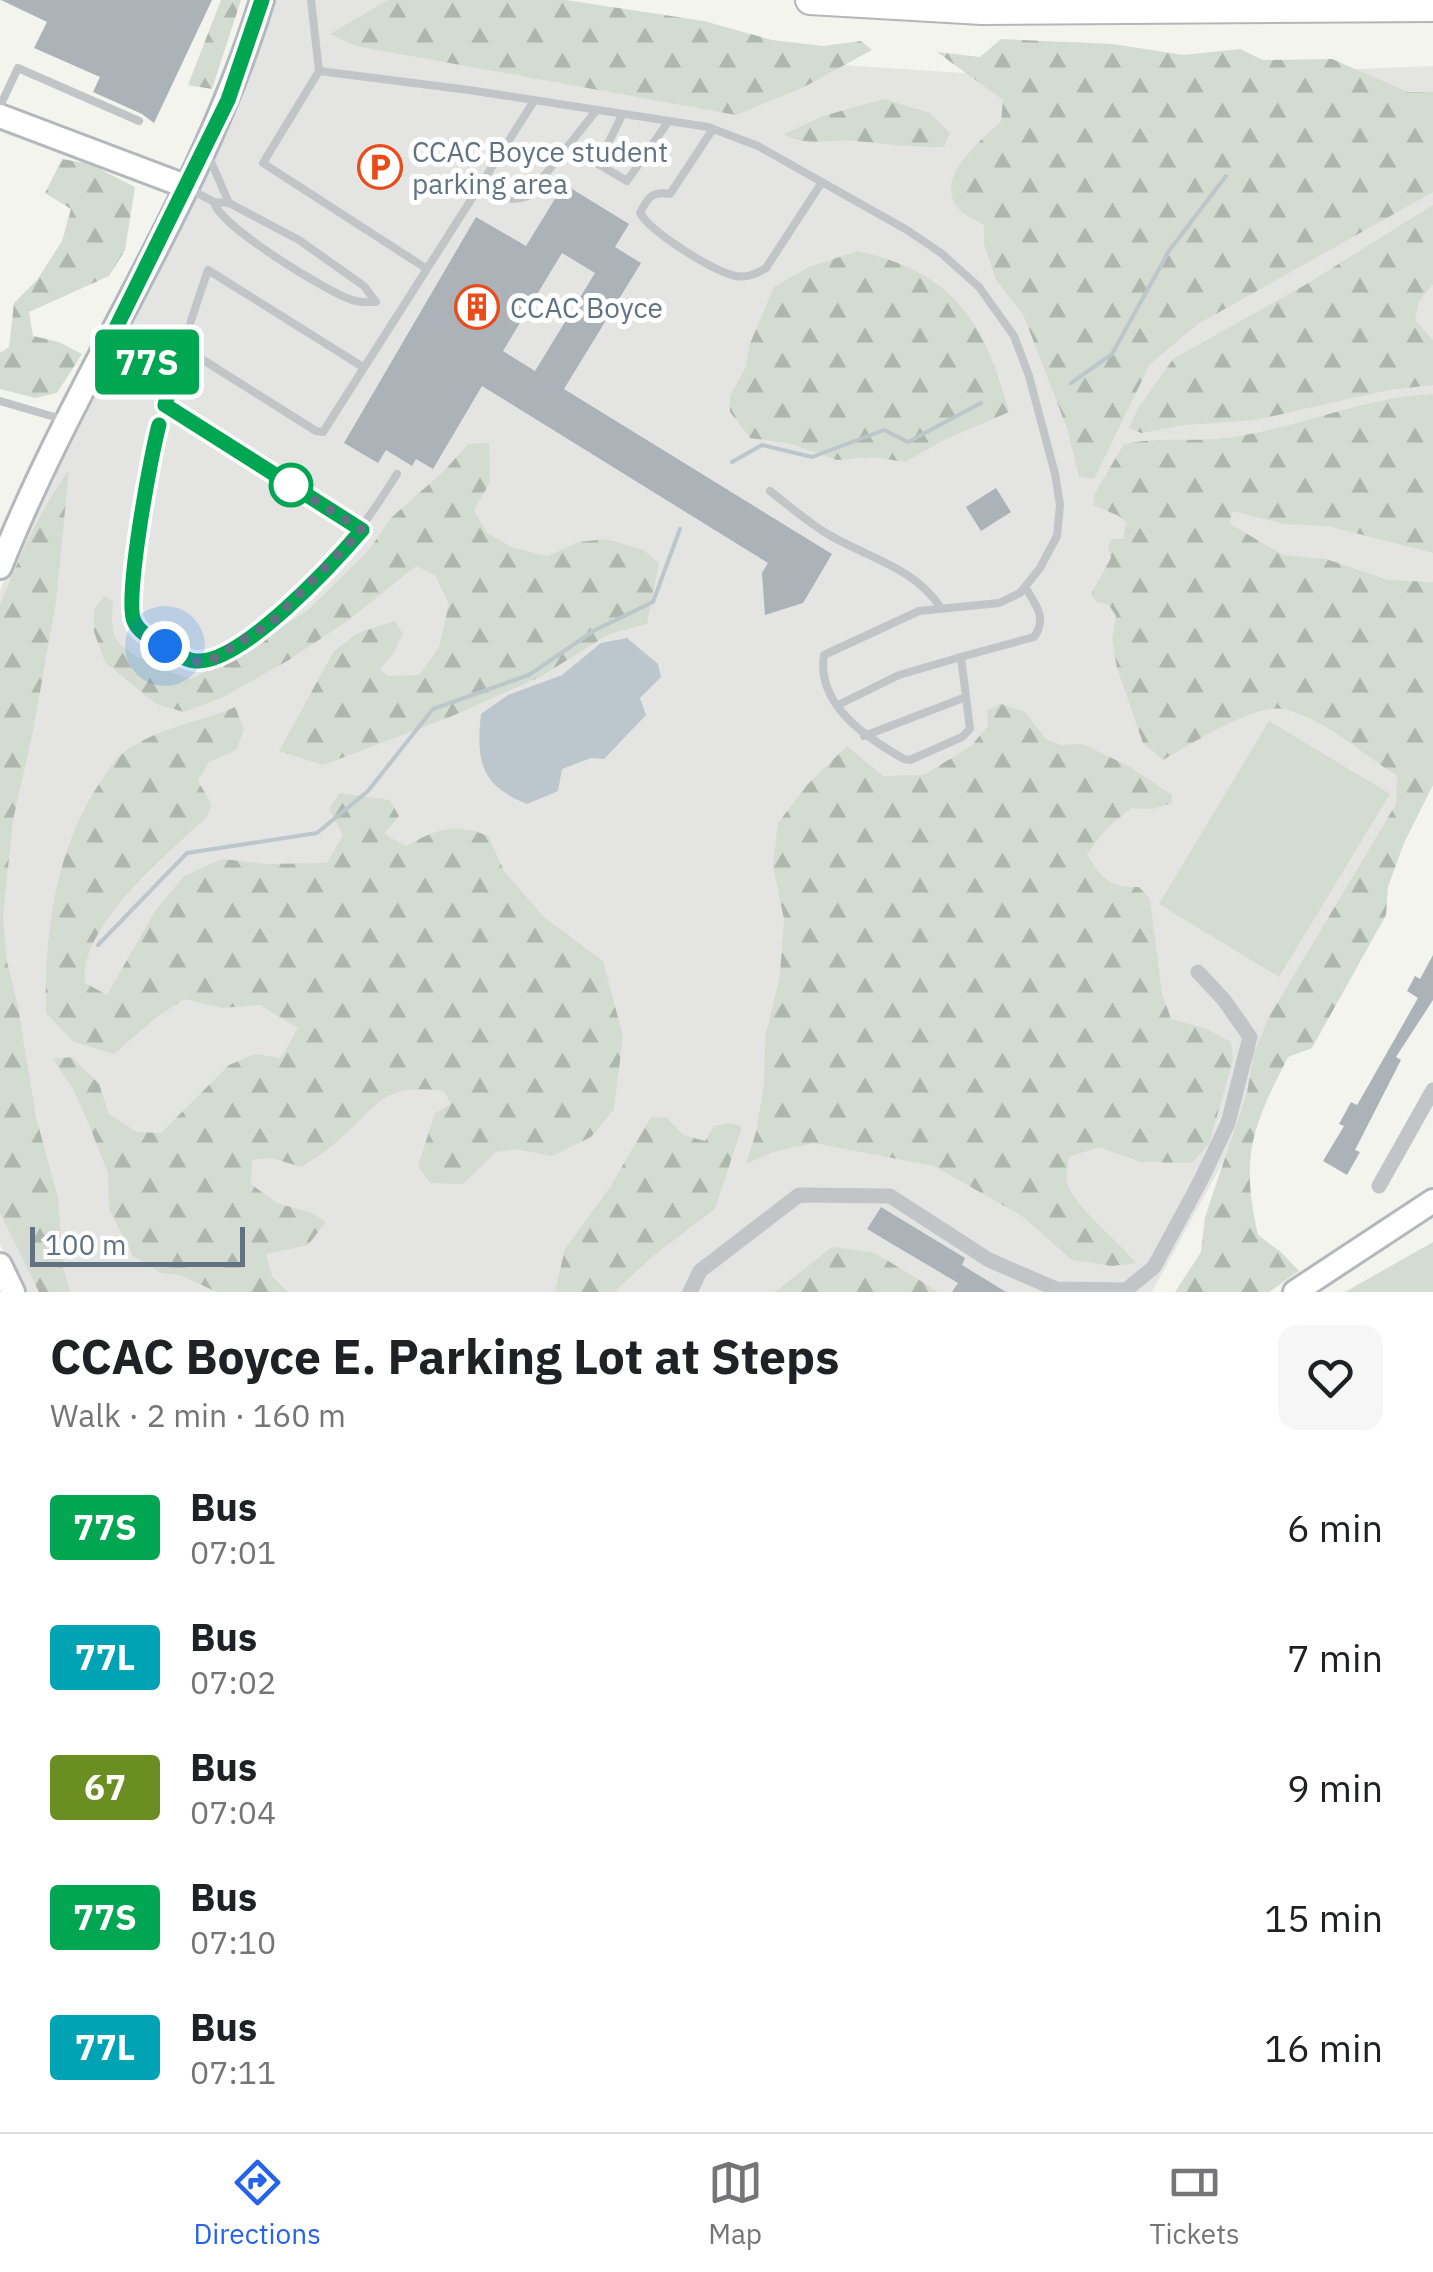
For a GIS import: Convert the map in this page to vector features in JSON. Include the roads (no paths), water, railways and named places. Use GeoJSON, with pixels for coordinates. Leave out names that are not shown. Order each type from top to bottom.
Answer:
{"type":"FeatureCollection","features":[{"type":"Feature","properties":{"kind":"highway"},"geometry":{"type":"LineString","coordinates":[[810,0],[982,10],[1433,8]]}},
{"type":"Feature","properties":{"kind":"street"},"geometry":{"type":"LineString","coordinates":[[0,567],[65,420],[107,346],[205,148],[234,84],[262,0]]}},
{"type":"Feature","properties":{"kind":"street"},"geometry":{"type":"LineString","coordinates":[[0,116],[185,186]]}},
{"type":"Feature","properties":{"kind":"street"},"geometry":{"type":"LineString","coordinates":[[690,1292],[700,1271],[799,1195],[890,1196],[989,1260],[1056,1289],[1126,1290],[1154,1267],[1201,1180],[1228,1123],[1250,1036],[1198,972]]}},
{"type":"Feature","properties":{"kind":"street"},"geometry":{"type":"LineString","coordinates":[[1379,1186],[1433,1090]]}},
{"type":"Feature","properties":{"kind":"street"},"geometry":{"type":"LineString","coordinates":[[1296,1292],[1433,1201]]}},
{"type":"Feature","properties":{"kind":"street"},"geometry":{"type":"LineString","coordinates":[[0,1264],[14,1292]]}},
{"type":"Feature","properties":{"kind":"lane"},"geometry":{"type":"LineString","coordinates":[[311,0],[319,71],[263,163],[427,268]]}},
{"type":"Feature","properties":{"kind":"lane"},"geometry":{"type":"LineString","coordinates":[[0,106],[18,68],[139,120]]}},
{"type":"Feature","properties":{"kind":"lane"},"geometry":{"type":"LineString","coordinates":[[319,71],[713,129],[758,146],[822,182],[941,253],[979,287],[1014,336],[1034,392],[1056,474],[1058,536],[1020,593],[999,603],[919,610],[824,655],[821,672],[838,705],[864,736],[910,760],[962,737],[970,729],[961,657]]}},
{"type":"Feature","properties":{"kind":"lane"},"geometry":{"type":"LineString","coordinates":[[181,346],[323,432],[534,101]]}},
{"type":"Feature","properties":{"kind":"lane"},"geometry":{"type":"LineString","coordinates":[[480,188],[506,199],[528,196],[596,111]]}},
{"type":"Feature","properties":{"kind":"lane"},"geometry":{"type":"LineString","coordinates":[[622,115],[598,164],[627,182],[668,122]]}},
{"type":"Feature","properties":{"kind":"lane"},"geometry":{"type":"LineString","coordinates":[[713,129],[670,194],[658,192],[648,197],[640,213],[647,224],[709,264],[735,276],[754,276],[766,268],[822,182]]}},
{"type":"Feature","properties":{"kind":"lane"},"geometry":{"type":"LineString","coordinates":[[205,148],[229,203]]}},
{"type":"Feature","properties":{"kind":"lane"},"geometry":{"type":"LineString","coordinates":[[185,186],[214,202],[229,203],[299,240],[364,286],[376,302],[396,316]]}},
{"type":"Feature","properties":{"kind":"lane"},"geometry":{"type":"LineString","coordinates":[[214,202],[215,212],[248,239],[300,272],[353,301],[376,302]]}},
{"type":"Feature","properties":{"kind":"lane"},"geometry":{"type":"LineString","coordinates":[[364,367],[208,270],[181,346],[153,446],[135,559],[132,617],[143,632],[188,660],[215,658],[272,622],[362,530],[396,474]]}},
{"type":"Feature","properties":{"kind":"lane"},"geometry":{"type":"LineString","coordinates":[[107,346],[174,371]]}},
{"type":"Feature","properties":{"kind":"lane"},"geometry":{"type":"LineString","coordinates":[[0,401],[65,420]]}},
{"type":"Feature","properties":{"kind":"lane"},"geometry":{"type":"LineString","coordinates":[[165,405],[362,530]]}},
{"type":"Feature","properties":{"kind":"lane"},"geometry":{"type":"LineString","coordinates":[[770,491],[824,532],[903,570],[931,592],[942,608]]}},
{"type":"Feature","properties":{"kind":"lane"},"geometry":{"type":"LineString","coordinates":[[838,705],[899,674],[1034,637],[1040,630],[1042,615],[1025,587]]}},
{"type":"Feature","properties":{"kind":"lane"},"geometry":{"type":"LineString","coordinates":[[864,736],[966,697]]}},
{"type":"Feature","properties":{"kind":"waterway"},"geometry":{"type":"LineString","coordinates":[[1071,383],[1112,354],[1169,251],[1226,176]]}},
{"type":"Feature","properties":{"kind":"waterway"},"geometry":{"type":"LineString","coordinates":[[732,462],[762,445],[812,457],[884,430],[908,442],[981,403]]}},
{"type":"Feature","properties":{"kind":"waterway"},"geometry":{"type":"LineString","coordinates":[[98,945],[187,853],[317,833],[368,791],[433,709],[529,675],[595,630],[653,602],[680,529]]}},
{"type":"Feature","properties":{"kind":"place","name":"CCAC Boyce student parking area"},"geometry":{"type":"Point","coordinates":[380,167]}},
{"type":"Feature","properties":{"kind":"place","name":"CCAC Boyce"},"geometry":{"type":"Point","coordinates":[477,307]}}]}
